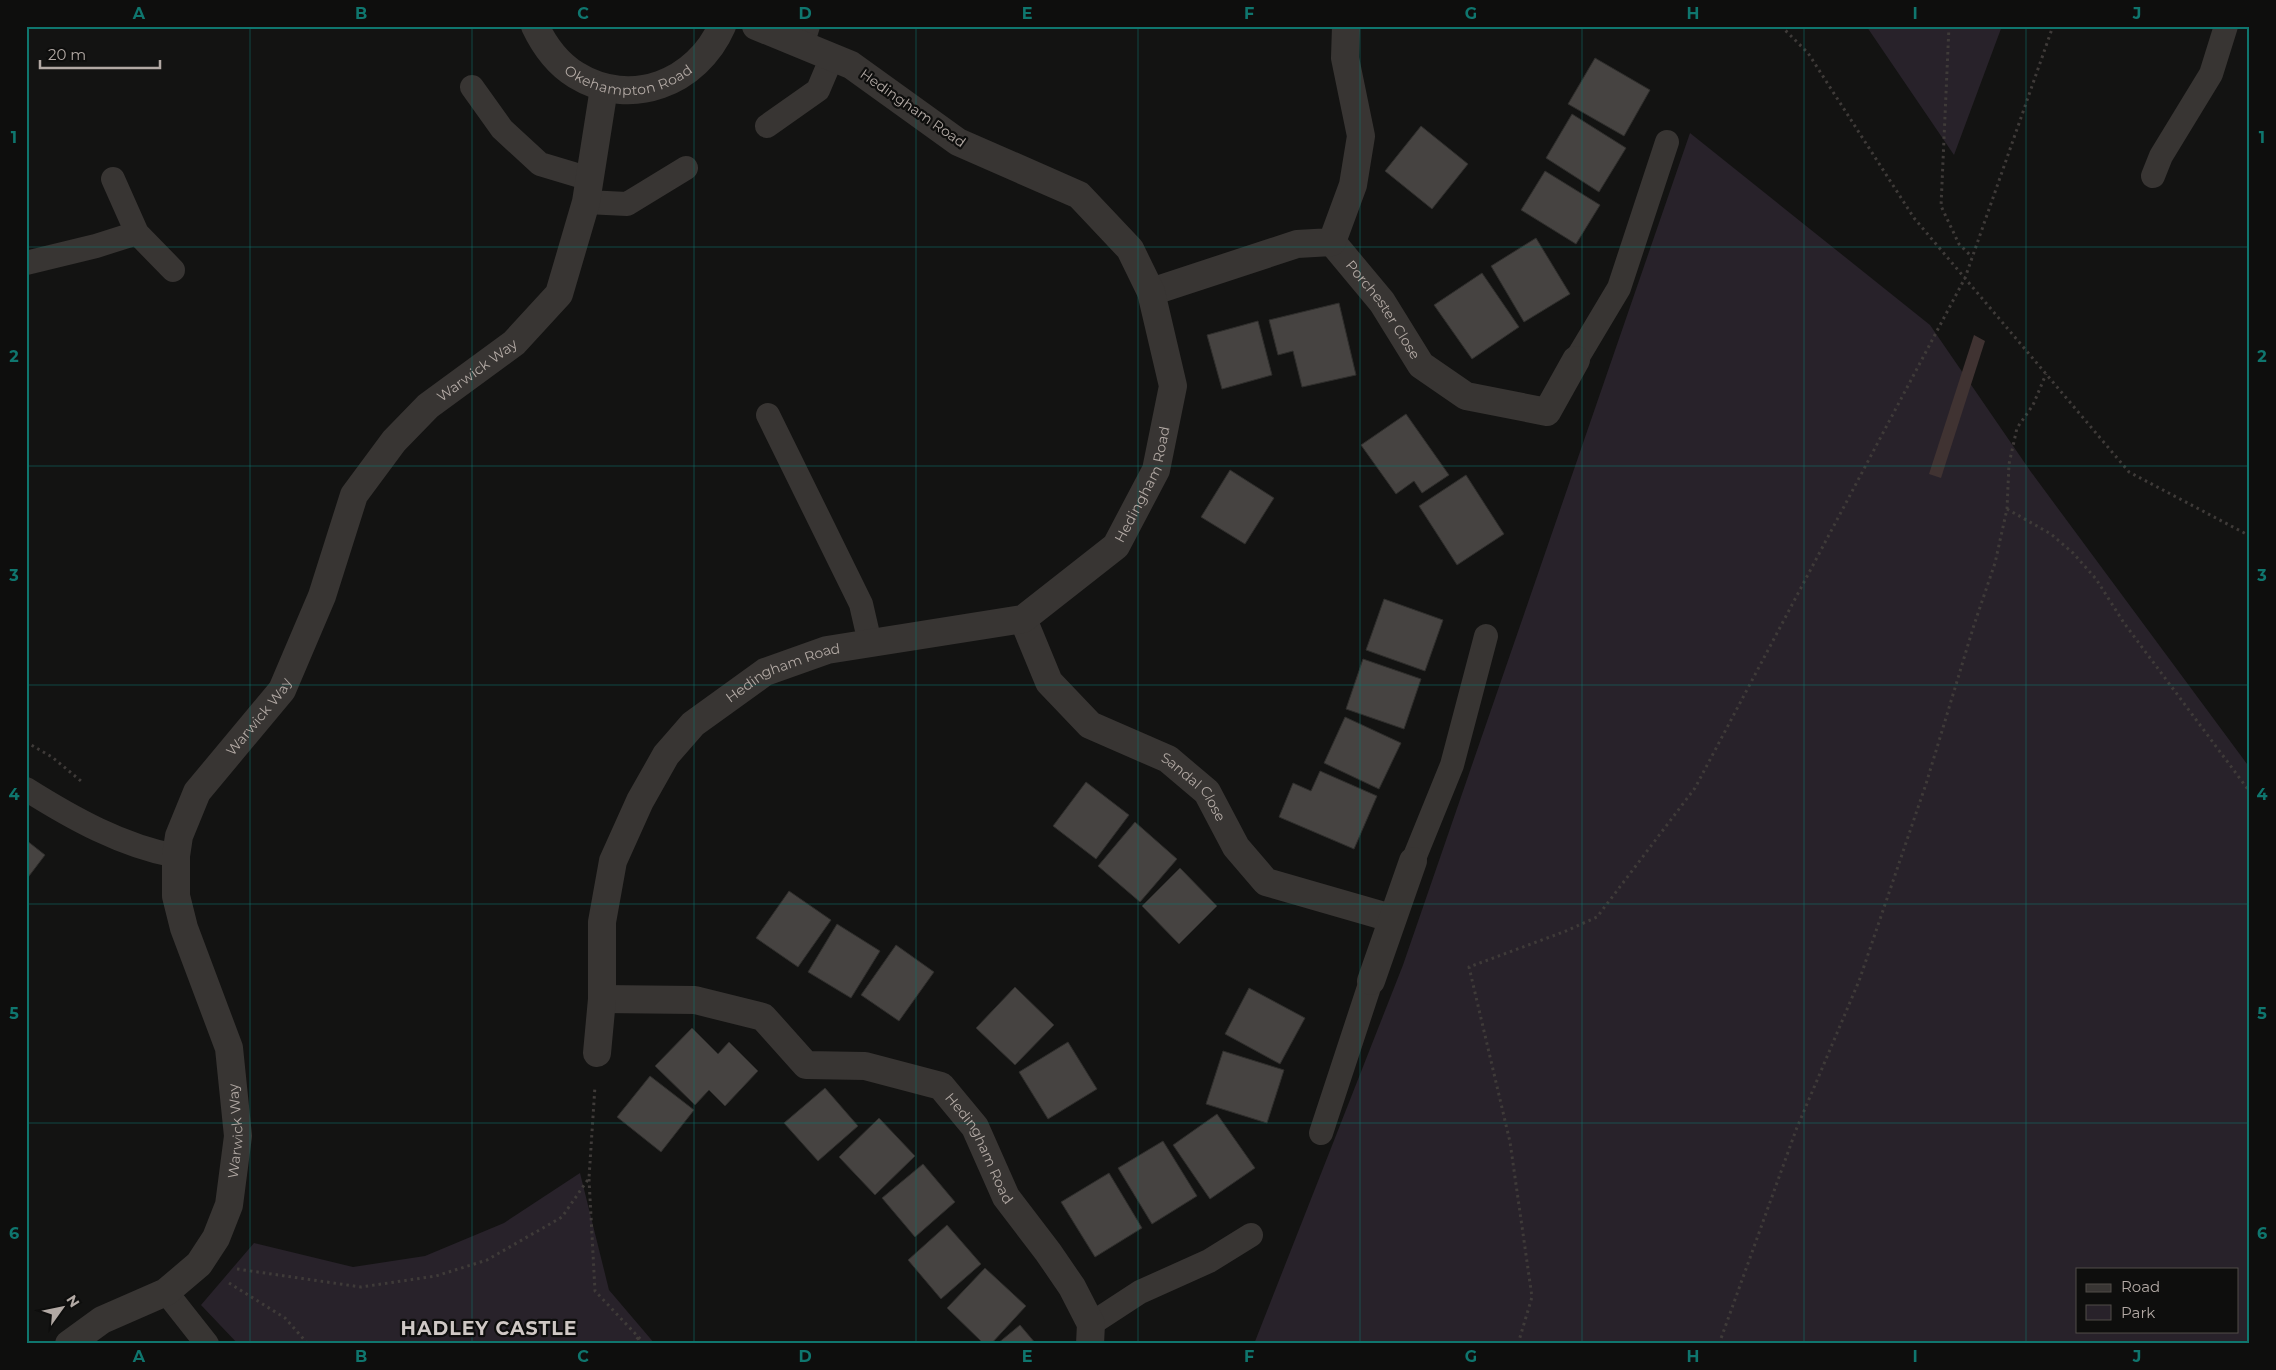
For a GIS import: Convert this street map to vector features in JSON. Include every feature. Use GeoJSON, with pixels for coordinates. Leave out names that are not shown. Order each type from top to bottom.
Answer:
{"type":"FeatureCollection","features":[{"type":"Feature","properties":{"kind":"street","name":"Okehampton Road"},"geometry":{"type":"LineString","coordinates":[[535,26],[552,54],[576,75],[604,88],[636,91],[667,83],[694,67],[714,43],[722,26]]}},
{"type":"Feature","properties":{"kind":"street","name":"Hedingham Road"},"geometry":{"type":"LineString","coordinates":[[597,1053],[602,999],[602,922],[613,861],[640,801],[666,755],[693,724],[765,672],[827,650],[1023,619],[1116,546],[1156,470],[1173,386],[1151,292],[1130,249],[1079,196],[958,142],[851,65],[832,57],[805,36],[756,26]]}},
{"type":"Feature","properties":{"kind":"street"},"geometry":{"type":"LineString","coordinates":[[1151,292],[1297,244],[1332,242],[1353,185],[1361,136],[1345,58],[1346,26]]}},
{"type":"Feature","properties":{"kind":"street","name":"Warwick Way"},"geometry":{"type":"LineString","coordinates":[[69,1344],[102,1320],[166,1292],[199,1264],[216,1238],[229,1204],[238,1136],[229,1048],[184,928],[176,896],[176,856],[179,836],[197,792],[282,690],[322,596],[354,495],[394,441],[428,406],[514,343],[559,294],[588,190],[604,88]]}},
{"type":"Feature","properties":{"kind":"street","name":"Porchester Close"},"geometry":{"type":"LineString","coordinates":[[1332,242],[1382,302],[1421,365],[1466,396],[1548,412],[1576,360]]}},
{"type":"Feature","properties":{"kind":"street","name":"Sandal Close"},"geometry":{"type":"LineString","coordinates":[[1023,619],[1049,682],[1090,725],[1168,759],[1207,792],[1236,847],[1266,882],[1391,918]]}},
{"type":"Feature","properties":{"kind":"street"},"geometry":{"type":"LineString","coordinates":[[1371,981],[1391,918],[1413,861]]}},
{"type":"Feature","properties":{"kind":"street","name":"Hedingham Road"},"geometry":{"type":"LineString","coordinates":[[602,999],[695,1000],[763,1016],[806,1065],[865,1066],[941,1086],[975,1127],[1006,1197],[1072,1287],[1091,1334]]}},
{"type":"Feature","properties":{"kind":"lane"},"geometry":{"type":"LineString","coordinates":[[2153,176],[2161,156],[2211,74],[2226,26]]}},
{"type":"Feature","properties":{"kind":"lane"},"geometry":{"type":"LineString","coordinates":[[767,126],[818,90],[832,57]]}},
{"type":"Feature","properties":{"kind":"lane"},"geometry":{"type":"LineString","coordinates":[[472,87],[502,128],[540,164],[588,190],[627,204],[686,168]]}},
{"type":"Feature","properties":{"kind":"lane"},"geometry":{"type":"LineString","coordinates":[[1576,360],[1619,288],[1667,142]]}},
{"type":"Feature","properties":{"kind":"lane"},"geometry":{"type":"LineString","coordinates":[[113,179],[137,233],[173,270]]}},
{"type":"Feature","properties":{"kind":"lane"},"geometry":{"type":"LineString","coordinates":[[26,263],[96,246],[137,233]]}},
{"type":"Feature","properties":{"kind":"lane"},"geometry":{"type":"LineString","coordinates":[[768,415],[861,604],[870,643]]}},
{"type":"Feature","properties":{"kind":"lane"},"geometry":{"type":"LineString","coordinates":[[1413,861],[1452,765],[1486,636]]}},
{"type":"Feature","properties":{"kind":"lane"},"geometry":{"type":"LineString","coordinates":[[26,789],[63,812],[147,850],[176,856]]}},
{"type":"Feature","properties":{"kind":"lane"},"geometry":{"type":"LineString","coordinates":[[1321,1133],[1371,981]]}},
{"type":"Feature","properties":{"kind":"lane"},"geometry":{"type":"LineString","coordinates":[[1091,1334],[1140,1292],[1209,1261],[1251,1235]]}},
{"type":"Feature","properties":{"kind":"lane"},"geometry":{"type":"LineString","coordinates":[[166,1292],[207,1344]]}},
{"type":"Feature","properties":{"kind":"path"},"geometry":{"type":"LineString","coordinates":[[1781,26],[1808,53],[1914,218],[2129,472],[2250,536]]}},
{"type":"Feature","properties":{"kind":"path"},"geometry":{"type":"LineString","coordinates":[[1949,26],[1941,206],[1959,244],[1972,257]]}},
{"type":"Feature","properties":{"kind":"path"},"geometry":{"type":"LineString","coordinates":[[1518,1344],[1532,1297],[1510,1142],[1468,967],[1566,931],[1597,917],[1694,788],[1965,278],[2053,26]]}},
{"type":"Feature","properties":{"kind":"path"},"geometry":{"type":"LineString","coordinates":[[1719,1344],[1796,1130],[1865,962],[1926,784],[1974,625],[1995,563],[2007,509],[2009,464],[2017,428],[2033,405],[2046,374]]}},
{"type":"Feature","properties":{"kind":"path"},"geometry":{"type":"LineString","coordinates":[[2007,509],[2051,534],[2096,579],[2124,623],[2250,792]]}},
{"type":"Feature","properties":{"kind":"path"},"geometry":{"type":"LineString","coordinates":[[597,1053],[589,1178],[595,1291],[645,1344]]}},
{"type":"Feature","properties":{"kind":"path"},"geometry":{"type":"LineString","coordinates":[[199,1264],[361,1287],[436,1276],[487,1260],[562,1217],[589,1178]]}},
{"type":"Feature","properties":{"kind":"path"},"geometry":{"type":"LineString","coordinates":[[199,1264],[285,1318],[308,1344]]}},
{"type":"Feature","properties":{"kind":"path"},"geometry":{"type":"LineString","coordinates":[[632,1344],[639,1337]]}},
{"type":"Feature","properties":{"kind":"green space"},"geometry":{"type":"Polygon","coordinates":[[[1866,26],[2002,26],[1954,155],[1869,30],[1866,26]]]}},
{"type":"Feature","properties":{"kind":"green space"},"geometry":{"type":"Polygon","coordinates":[[[1690,133],[1930,325],[2031,472],[2250,768],[2250,1344],[1254,1344],[1403,965],[1690,133]]]}},
{"type":"Feature","properties":{"kind":"green space"},"geometry":{"type":"Polygon","coordinates":[[[580,1173],[609,1290],[655,1344],[238,1344],[201,1305],[254,1243],[353,1267],[425,1256],[504,1223],[580,1173]]]}},
{"type":"Feature","properties":{"kind":"shaded area"},"geometry":{"type":"Polygon","coordinates":[[[1974,335],[1985,341],[1941,478],[1929,474],[1974,335]]]}},
{"type":"Feature","properties":{"kind":"building"},"geometry":{"type":"Polygon","coordinates":[[[1595,58],[1650,90],[1624,136],[1568,104],[1595,58]]]}},
{"type":"Feature","properties":{"kind":"building"},"geometry":{"type":"Polygon","coordinates":[[[1572,114],[1626,148],[1599,192],[1546,158],[1572,114]]]}},
{"type":"Feature","properties":{"kind":"building"},"geometry":{"type":"Polygon","coordinates":[[[1421,126],[1468,164],[1432,209],[1385,171],[1421,126]]]}},
{"type":"Feature","properties":{"kind":"building"},"geometry":{"type":"Polygon","coordinates":[[[1545,171],[1600,205],[1576,244],[1521,210],[1545,171]]]}},
{"type":"Feature","properties":{"kind":"building"},"geometry":{"type":"Polygon","coordinates":[[[1536,238],[1570,294],[1524,322],[1491,266],[1536,238]]]}},
{"type":"Feature","properties":{"kind":"building"},"geometry":{"type":"Polygon","coordinates":[[[1482,273],[1519,327],[1472,359],[1434,305],[1482,273]]]}},
{"type":"Feature","properties":{"kind":"building"},"geometry":{"type":"Polygon","coordinates":[[[1339,303],[1356,375],[1302,387],[1293,351],[1278,355],[1269,320],[1339,303]]]}},
{"type":"Feature","properties":{"kind":"building"},"geometry":{"type":"Polygon","coordinates":[[[1258,321],[1272,375],[1222,389],[1207,335],[1258,321]]]}},
{"type":"Feature","properties":{"kind":"building"},"geometry":{"type":"Polygon","coordinates":[[[1406,414],[1449,475],[1422,493],[1414,481],[1396,494],[1361,445],[1406,414]]]}},
{"type":"Feature","properties":{"kind":"building"},"geometry":{"type":"Polygon","coordinates":[[[1230,470],[1274,498],[1245,544],[1201,517],[1230,470]]]}},
{"type":"Feature","properties":{"kind":"building"},"geometry":{"type":"Polygon","coordinates":[[[1466,475],[1504,534],[1457,565],[1419,506],[1466,475]]]}},
{"type":"Feature","properties":{"kind":"building"},"geometry":{"type":"Polygon","coordinates":[[[1384,599],[1443,620],[1425,671],[1366,650],[1384,599]]]}},
{"type":"Feature","properties":{"kind":"building"},"geometry":{"type":"Polygon","coordinates":[[[1363,659],[1421,679],[1404,729],[1346,709],[1363,659]]]}},
{"type":"Feature","properties":{"kind":"building"},"geometry":{"type":"Polygon","coordinates":[[[1345,717],[1401,743],[1379,789],[1324,763],[1345,717]]]}},
{"type":"Feature","properties":{"kind":"building"},"geometry":{"type":"Polygon","coordinates":[[[1320,771],[1377,796],[1354,849],[1279,817],[1293,783],[1311,791],[1320,771]]]}},
{"type":"Feature","properties":{"kind":"building"},"geometry":{"type":"Polygon","coordinates":[[[1086,782],[1129,815],[1096,859],[1053,826],[1086,782]]]}},
{"type":"Feature","properties":{"kind":"building"},"geometry":{"type":"Polygon","coordinates":[[[1135,822],[1177,859],[1140,902],[1098,866],[1135,822]]]}},
{"type":"Feature","properties":{"kind":"building"},"geometry":{"type":"Polygon","coordinates":[[[26,840],[45,855],[26,880],[26,840]]]}},
{"type":"Feature","properties":{"kind":"building"},"geometry":{"type":"Polygon","coordinates":[[[1180,868],[1217,906],[1179,944],[1142,906],[1180,868]]]}},
{"type":"Feature","properties":{"kind":"building"},"geometry":{"type":"Polygon","coordinates":[[[789,891],[831,920],[798,967],[756,938],[789,891]]]}},
{"type":"Feature","properties":{"kind":"building"},"geometry":{"type":"Polygon","coordinates":[[[837,924],[880,951],[851,998],[808,972],[837,924]]]}},
{"type":"Feature","properties":{"kind":"building"},"geometry":{"type":"Polygon","coordinates":[[[896,945],[934,972],[899,1021],[861,995],[896,945]]]}},
{"type":"Feature","properties":{"kind":"building"},"geometry":{"type":"Polygon","coordinates":[[[1015,987],[1054,1025],[1015,1065],[976,1028],[1015,987]]]}},
{"type":"Feature","properties":{"kind":"building"},"geometry":{"type":"Polygon","coordinates":[[[1249,988],[1305,1018],[1280,1064],[1225,1034],[1249,988]]]}},
{"type":"Feature","properties":{"kind":"building"},"geometry":{"type":"Polygon","coordinates":[[[692,1028],[718,1054],[729,1042],[758,1071],[725,1106],[709,1090],[695,1105],[655,1066],[692,1028]]]}},
{"type":"Feature","properties":{"kind":"building"},"geometry":{"type":"Polygon","coordinates":[[[1068,1042],[1097,1089],[1048,1119],[1019,1072],[1068,1042]]]}},
{"type":"Feature","properties":{"kind":"building"},"geometry":{"type":"Polygon","coordinates":[[[1223,1051],[1284,1070],[1267,1123],[1206,1104],[1223,1051]]]}},
{"type":"Feature","properties":{"kind":"building"},"geometry":{"type":"Polygon","coordinates":[[[650,1076],[694,1110],[661,1152],[617,1117],[650,1076]]]}},
{"type":"Feature","properties":{"kind":"building"},"geometry":{"type":"Polygon","coordinates":[[[825,1088],[858,1126],[818,1161],[784,1123],[825,1088]]]}},
{"type":"Feature","properties":{"kind":"building"},"geometry":{"type":"Polygon","coordinates":[[[1217,1114],[1255,1168],[1210,1199],[1173,1145],[1217,1114]]]}},
{"type":"Feature","properties":{"kind":"building"},"geometry":{"type":"Polygon","coordinates":[[[879,1118],[915,1156],[875,1195],[839,1157],[879,1118]]]}},
{"type":"Feature","properties":{"kind":"building"},"geometry":{"type":"Polygon","coordinates":[[[1163,1141],[1197,1196],[1152,1224],[1118,1168],[1163,1141]]]}},
{"type":"Feature","properties":{"kind":"building"},"geometry":{"type":"Polygon","coordinates":[[[923,1164],[955,1202],[915,1237],[882,1198],[923,1164]]]}},
{"type":"Feature","properties":{"kind":"building"},"geometry":{"type":"Polygon","coordinates":[[[1109,1173],[1142,1228],[1095,1257],[1061,1202],[1109,1173]]]}},
{"type":"Feature","properties":{"kind":"building"},"geometry":{"type":"Polygon","coordinates":[[[947,1225],[981,1264],[941,1299],[908,1260],[947,1225]]]}},
{"type":"Feature","properties":{"kind":"building"},"geometry":{"type":"Polygon","coordinates":[[[985,1268],[1026,1306],[991,1344],[984,1344],[947,1308],[985,1268]]]}},
{"type":"Feature","properties":{"kind":"building"},"geometry":{"type":"Polygon","coordinates":[[[1020,1325],[1036,1344],[997,1344],[1020,1325]]]}},
{"type":"Feature","properties":{"kind":"district","name":"HADLEY CASTLE"},"geometry":{"type":"Point","coordinates":[489,1328]}}]}
